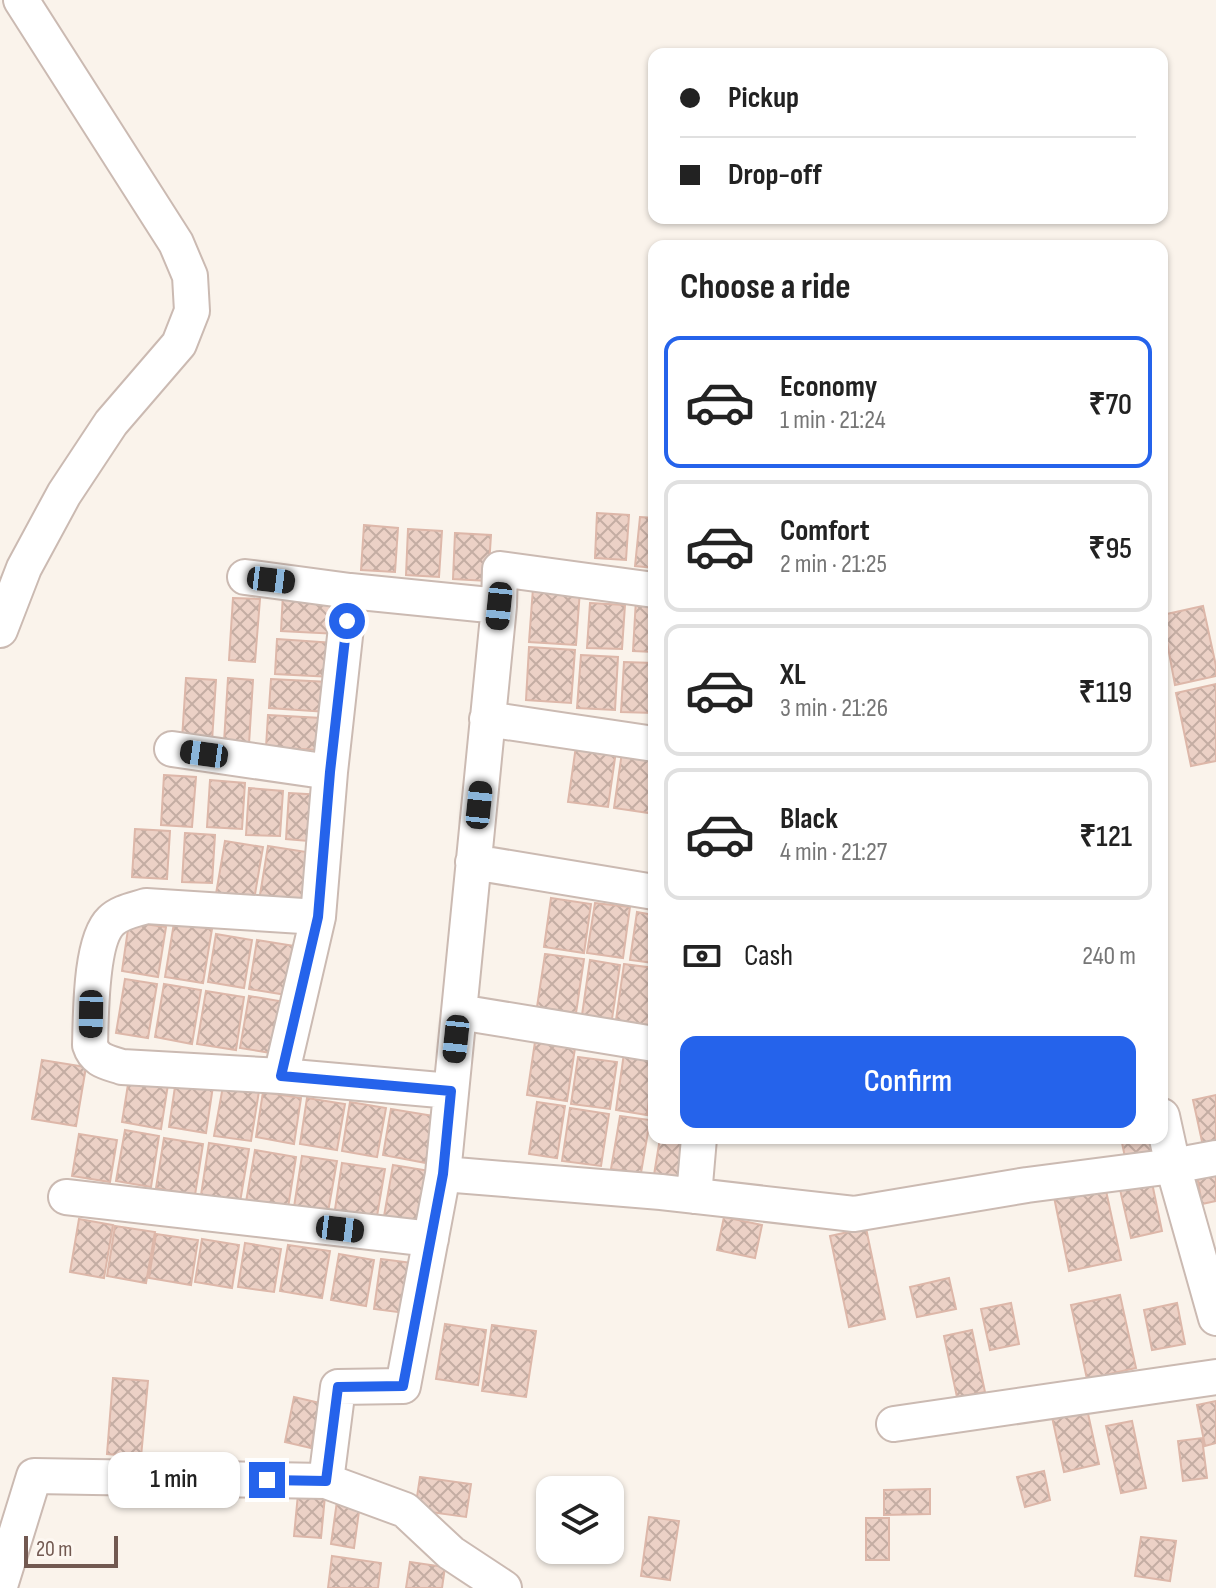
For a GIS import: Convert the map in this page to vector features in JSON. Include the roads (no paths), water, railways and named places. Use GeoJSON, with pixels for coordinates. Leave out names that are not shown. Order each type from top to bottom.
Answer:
{"type":"FeatureCollection","features":[{"type":"Feature","properties":{"kind":"street"},"geometry":{"type":"LineString","coordinates":[[0,630],[24,568],[64,494],[111,423],[179,344],[192,311],[190,276],[176,243],[21,0]]}},
{"type":"Feature","properties":{"kind":"street"},"geometry":{"type":"LineString","coordinates":[[326,1481],[338,1387],[403,1386],[443,1174],[499,606],[500,569],[648,589]]}},
{"type":"Feature","properties":{"kind":"street"},"geometry":{"type":"LineString","coordinates":[[245,577],[499,606]]}},
{"type":"Feature","properties":{"kind":"street"},"geometry":{"type":"LineString","coordinates":[[281,1076],[318,917],[350,591]]}},
{"type":"Feature","properties":{"kind":"street"},"geometry":{"type":"LineString","coordinates":[[487,719],[648,743]]}},
{"type":"Feature","properties":{"kind":"street"},"geometry":{"type":"LineString","coordinates":[[172,749],[330,772]]}},
{"type":"Feature","properties":{"kind":"street"},"geometry":{"type":"LineString","coordinates":[[473,862],[648,891]]}},
{"type":"Feature","properties":{"kind":"street"},"geometry":{"type":"LineString","coordinates":[[318,917],[146,906],[124,913],[110,922],[103,934],[91,983],[90,1045],[93,1054],[99,1060],[122,1067],[281,1076],[451,1091]]}},
{"type":"Feature","properties":{"kind":"street"},"geometry":{"type":"LineString","coordinates":[[459,1012],[648,1043]]}},
{"type":"Feature","properties":{"kind":"street"},"geometry":{"type":"LineString","coordinates":[[1168,1143],[1216,1318]]}},
{"type":"Feature","properties":{"kind":"street"},"geometry":{"type":"LineString","coordinates":[[694,1196],[698,1144]]}},
{"type":"Feature","properties":{"kind":"street"},"geometry":{"type":"LineString","coordinates":[[443,1174],[694,1196],[854,1214],[1216,1158]]}},
{"type":"Feature","properties":{"kind":"street"},"geometry":{"type":"LineString","coordinates":[[66,1197],[431,1239]]}},
{"type":"Feature","properties":{"kind":"street"},"geometry":{"type":"LineString","coordinates":[[894,1424],[1216,1377]]}},
{"type":"Feature","properties":{"kind":"street"},"geometry":{"type":"LineString","coordinates":[[0,1586],[34,1476],[326,1481],[405,1510],[451,1553],[504,1588]]}}]}
